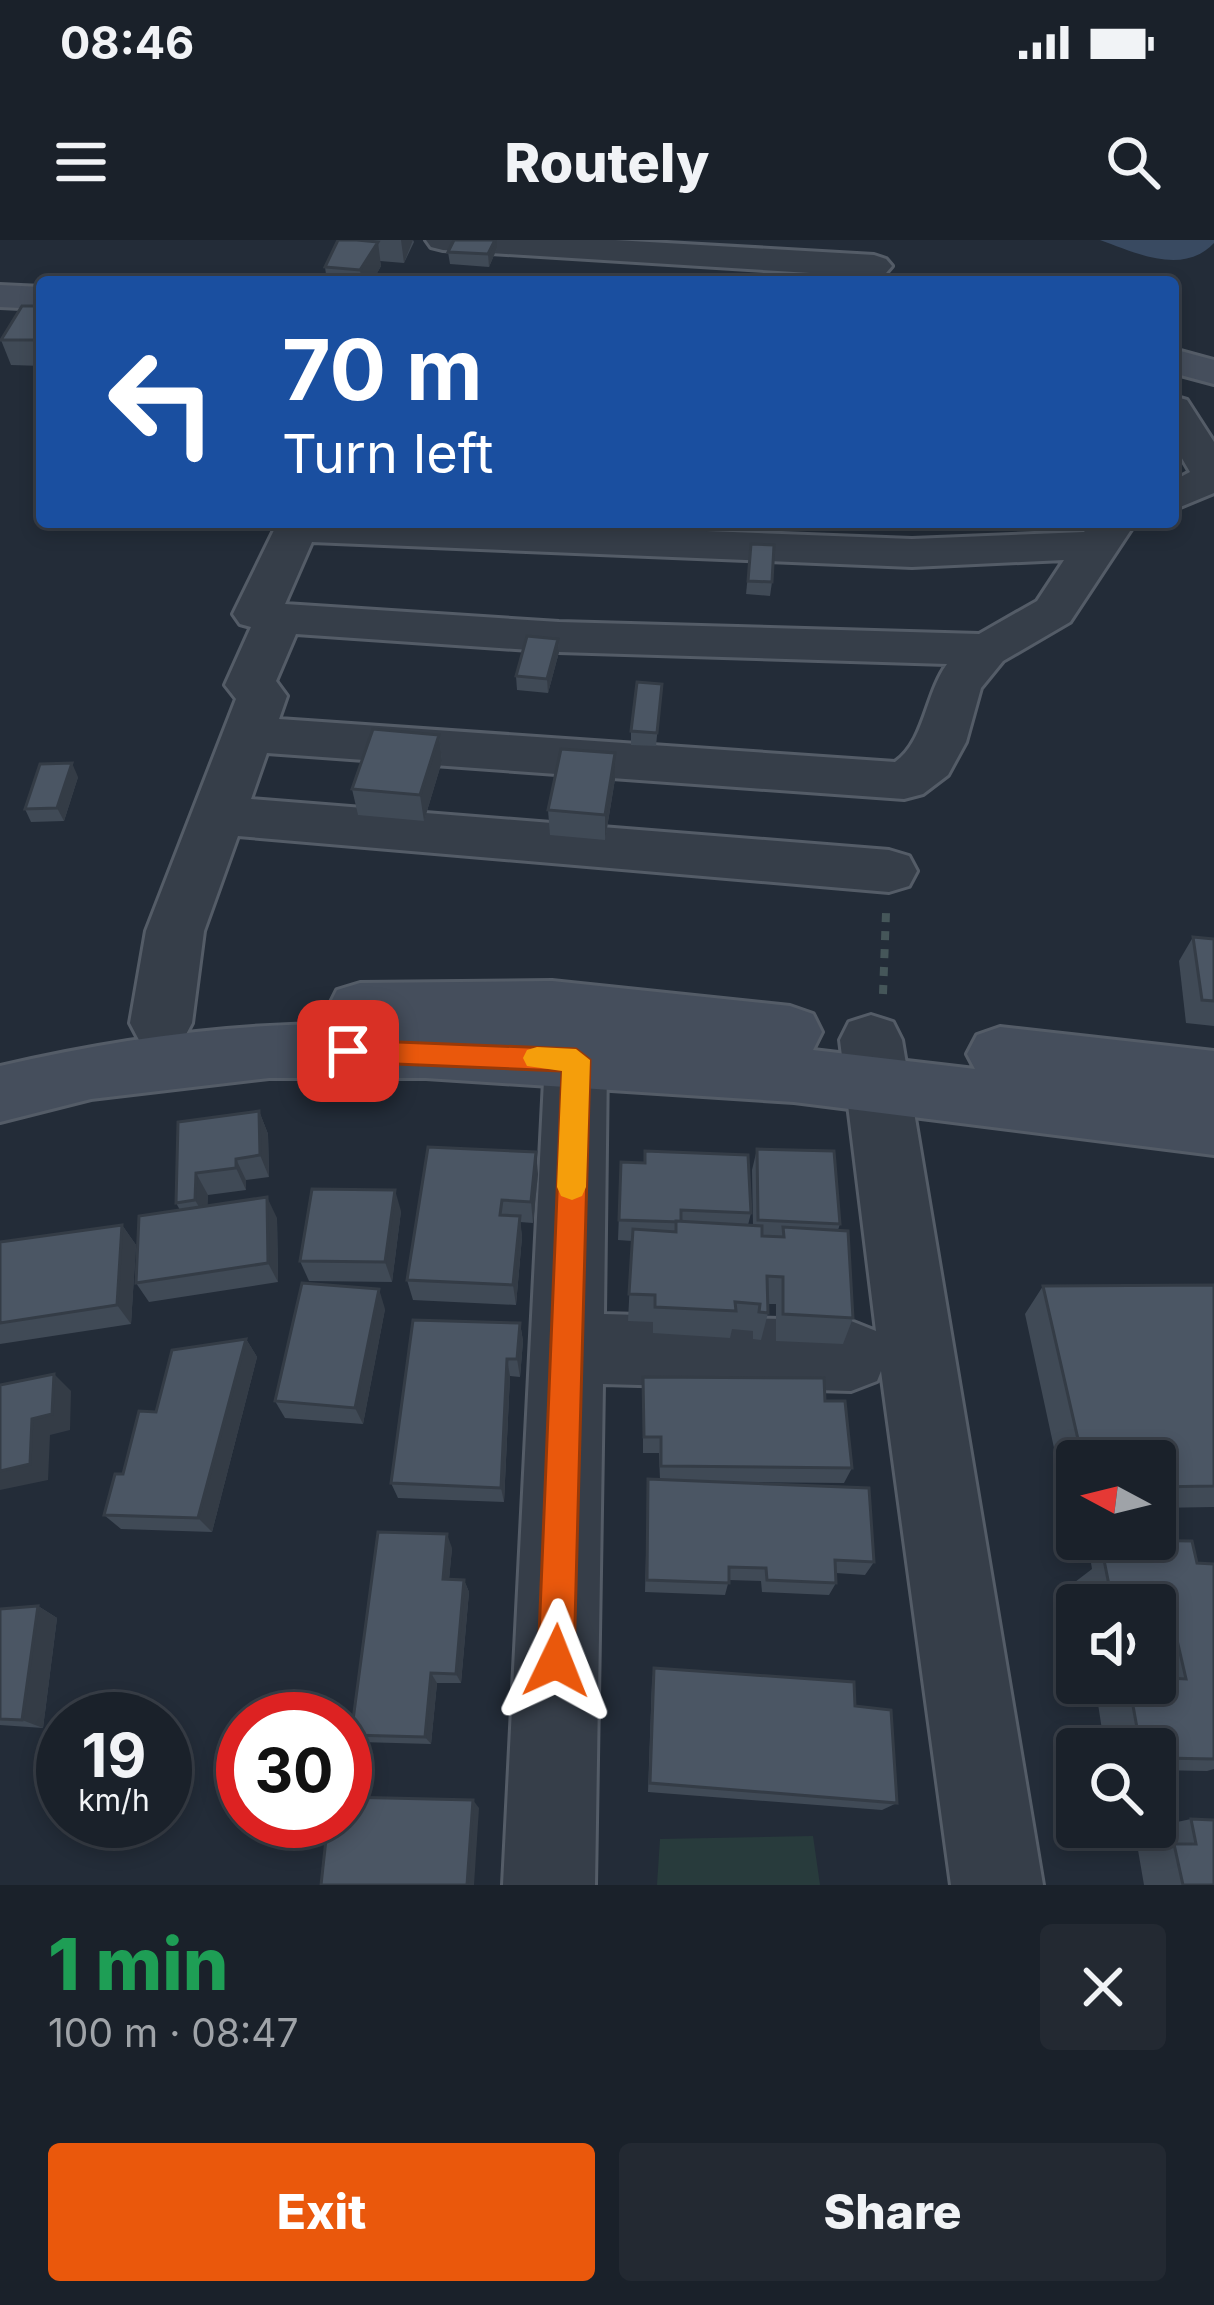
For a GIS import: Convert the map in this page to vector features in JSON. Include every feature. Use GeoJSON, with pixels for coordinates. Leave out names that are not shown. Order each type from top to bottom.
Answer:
{"type":"FeatureCollection","features":[{"type":"Feature","properties":{"kind":"street"},"geometry":{"type":"LineString","coordinates":[[443,240],[874,263]]}},
{"type":"Feature","properties":{"kind":"street"},"geometry":{"type":"LineString","coordinates":[[0,296],[36,298]]}},
{"type":"Feature","properties":{"kind":"street"},"geometry":{"type":"LineString","coordinates":[[1179,363],[1214,372]]}},
{"type":"Feature","properties":{"kind":"street"},"geometry":{"type":"LineString","coordinates":[[1179,404],[1214,401]]}},
{"type":"Feature","properties":{"kind":"street"},"geometry":{"type":"LineString","coordinates":[[1179,494],[1214,477],[1184,449]]}},
{"type":"Feature","properties":{"kind":"street"},"geometry":{"type":"LineString","coordinates":[[986,650],[892,585],[296,528],[257,614],[559,637],[892,585],[1104,534]]}},
{"type":"Feature","properties":{"kind":"street"},"geometry":{"type":"LineString","coordinates":[[248,734],[904,781],[927,769],[946,734],[955,689],[986,650],[1042,623],[1073,594],[1104,534]]}},
{"type":"Feature","properties":{"kind":"street"},"geometry":{"type":"LineString","coordinates":[[160,1023],[175,931],[262,696],[250,685],[279,618]]}},
{"type":"Feature","properties":{"kind":"street"},"geometry":{"type":"LineString","coordinates":[[217,815],[889,871]]}},
{"type":"Feature","properties":{"kind":"street"},"geometry":{"type":"LineString","coordinates":[[0,1052],[160,1023],[279,1010],[552,1006],[1214,1126]]}},
{"type":"Feature","properties":{"kind":"street"},"geometry":{"type":"LineString","coordinates":[[0,1094],[91,1072],[269,1051],[873,1062],[1214,1079]]}},
{"type":"Feature","properties":{"kind":"street"},"geometry":{"type":"LineString","coordinates":[[549,1885],[576,1060]]}},
{"type":"Feature","properties":{"kind":"street"},"geometry":{"type":"LineString","coordinates":[[873,1062],[997,1885]]}},
{"type":"Feature","properties":{"kind":"street"},"geometry":{"type":"LineString","coordinates":[[566,1348],[851,1356]]}},
{"type":"Feature","properties":{"kind":"shaded area"},"geometry":{"type":"Polygon","coordinates":[[[813,1836],[820,1885],[657,1885],[660,1839],[813,1836]]]}},
{"type":"Feature","properties":{"kind":"water"},"geometry":{"type":"Polygon","coordinates":[[[1100,240],[1214,243],[1202,253],[1174,260],[1100,240]]]}},
{"type":"Feature","properties":{"kind":"building"},"geometry":{"type":"Polygon","coordinates":[[[338,240],[378,242],[360,270],[325,267],[338,240]]]}},
{"type":"Feature","properties":{"kind":"building"},"geometry":{"type":"Polygon","coordinates":[[[454,240],[495,240],[488,254],[448,252],[454,240]]]}},
{"type":"Feature","properties":{"kind":"building"},"geometry":{"type":"Polygon","coordinates":[[[22,306],[36,306],[36,340],[1,340],[22,306]]]}},
{"type":"Feature","properties":{"kind":"building"},"geometry":{"type":"Polygon","coordinates":[[[751,544],[774,545],[772,582],[748,581],[751,544]]]}},
{"type":"Feature","properties":{"kind":"building"},"geometry":{"type":"Polygon","coordinates":[[[527,636],[558,639],[547,679],[516,676],[527,636]]]}},
{"type":"Feature","properties":{"kind":"building"},"geometry":{"type":"Polygon","coordinates":[[[637,682],[662,684],[657,733],[631,731],[637,682]]]}},
{"type":"Feature","properties":{"kind":"building"},"geometry":{"type":"Polygon","coordinates":[[[373,729],[439,735],[420,795],[352,789],[373,729]]]}},
{"type":"Feature","properties":{"kind":"building"},"geometry":{"type":"Polygon","coordinates":[[[561,749],[615,753],[605,815],[548,810],[561,749]]]}},
{"type":"Feature","properties":{"kind":"building"},"geometry":{"type":"Polygon","coordinates":[[[72,763],[57,808],[25,809],[40,764],[72,763]]]}},
{"type":"Feature","properties":{"kind":"building"},"geometry":{"type":"Polygon","coordinates":[[[1193,937],[1214,939],[1214,1001],[1202,1000],[1193,937]]]}},
{"type":"Feature","properties":{"kind":"building"},"geometry":{"type":"Polygon","coordinates":[[[259,1111],[260,1155],[236,1159],[236,1168],[196,1173],[195,1200],[176,1203],[178,1122],[259,1111]]]}},
{"type":"Feature","properties":{"kind":"building"},"geometry":{"type":"Polygon","coordinates":[[[428,1147],[536,1152],[531,1202],[502,1200],[500,1215],[520,1216],[513,1285],[407,1280],[428,1147]]]}},
{"type":"Feature","properties":{"kind":"building"},"geometry":{"type":"Polygon","coordinates":[[[757,1149],[834,1151],[840,1224],[758,1220],[757,1149]]]}},
{"type":"Feature","properties":{"kind":"building"},"geometry":{"type":"Polygon","coordinates":[[[645,1151],[748,1155],[751,1213],[681,1210],[681,1222],[619,1220],[621,1162],[645,1163],[645,1151]]]}},
{"type":"Feature","properties":{"kind":"building"},"geometry":{"type":"Polygon","coordinates":[[[312,1189],[395,1190],[385,1262],[300,1261],[312,1189]]]}},
{"type":"Feature","properties":{"kind":"building"},"geometry":{"type":"Polygon","coordinates":[[[267,1197],[268,1263],[136,1283],[139,1216],[267,1197]]]}},
{"type":"Feature","properties":{"kind":"building"},"geometry":{"type":"Polygon","coordinates":[[[676,1221],[762,1226],[762,1236],[784,1237],[783,1227],[848,1231],[853,1318],[783,1314],[783,1277],[767,1276],[768,1313],[759,1312],[760,1304],[735,1302],[736,1311],[655,1307],[655,1295],[629,1294],[633,1229],[676,1232],[676,1221]]]}},
{"type":"Feature","properties":{"kind":"building"},"geometry":{"type":"Polygon","coordinates":[[[122,1225],[117,1305],[0,1323],[0,1242],[122,1225]]]}},
{"type":"Feature","properties":{"kind":"building"},"geometry":{"type":"Polygon","coordinates":[[[302,1283],[379,1289],[355,1408],[275,1401],[302,1283]]]}},
{"type":"Feature","properties":{"kind":"building"},"geometry":{"type":"Polygon","coordinates":[[[1214,1285],[1214,1486],[1176,1487],[1176,1440],[1078,1440],[1043,1286],[1214,1285]]]}},
{"type":"Feature","properties":{"kind":"building"},"geometry":{"type":"Polygon","coordinates":[[[413,1320],[520,1323],[517,1359],[507,1359],[501,1488],[391,1483],[413,1320]]]}},
{"type":"Feature","properties":{"kind":"building"},"geometry":{"type":"Polygon","coordinates":[[[246,1339],[198,1518],[104,1515],[115,1474],[123,1474],[139,1411],[156,1412],[172,1350],[246,1339]]]}},
{"type":"Feature","properties":{"kind":"building"},"geometry":{"type":"Polygon","coordinates":[[[54,1374],[52,1414],[32,1419],[30,1464],[0,1471],[0,1385],[54,1374]]]}},
{"type":"Feature","properties":{"kind":"building"},"geometry":{"type":"Polygon","coordinates":[[[643,1377],[824,1378],[825,1401],[845,1401],[852,1468],[661,1466],[661,1437],[644,1437],[643,1377]]]}},
{"type":"Feature","properties":{"kind":"building"},"geometry":{"type":"Polygon","coordinates":[[[648,1479],[869,1488],[874,1562],[835,1560],[836,1583],[767,1580],[766,1568],[729,1567],[729,1583],[647,1580],[648,1479]]]}},
{"type":"Feature","properties":{"kind":"building"},"geometry":{"type":"Polygon","coordinates":[[[378,1532],[447,1534],[443,1579],[464,1580],[456,1674],[431,1673],[425,1737],[372,1736],[372,1692],[357,1692],[378,1532]]]}},
{"type":"Feature","properties":{"kind":"building"},"geometry":{"type":"Polygon","coordinates":[[[1176,1541],[1192,1541],[1197,1563],[1214,1564],[1214,1759],[1176,1758],[1176,1728],[1137,1728],[1133,1704],[1176,1704],[1176,1678],[1186,1679],[1176,1636],[1176,1584],[1109,1584],[1104,1560],[1176,1560],[1176,1541]]]}},
{"type":"Feature","properties":{"kind":"building"},"geometry":{"type":"Polygon","coordinates":[[[38,1606],[22,1720],[0,1719],[0,1609],[38,1606]]]}},
{"type":"Feature","properties":{"kind":"building"},"geometry":{"type":"Polygon","coordinates":[[[654,1668],[854,1682],[855,1706],[891,1710],[897,1803],[650,1783],[654,1668]]]}},
{"type":"Feature","properties":{"kind":"building"},"geometry":{"type":"Polygon","coordinates":[[[372,1798],[473,1800],[467,1885],[321,1885],[325,1848],[372,1848],[372,1798]]]}},
{"type":"Feature","properties":{"kind":"building"},"geometry":{"type":"Polygon","coordinates":[[[1191,1819],[1214,1820],[1214,1885],[1183,1885],[1176,1844],[1196,1844],[1191,1819]]]}},
{"type":"Feature","properties":{"kind":"slow traffic"},"geometry":{"type":"LineString","coordinates":[[537,1058],[576,1060],[572,1187]]}},
{"type":"Feature","properties":{"kind":"route"},"geometry":{"type":"LineString","coordinates":[[348,1051],[576,1060],[556,1661]]}}]}
